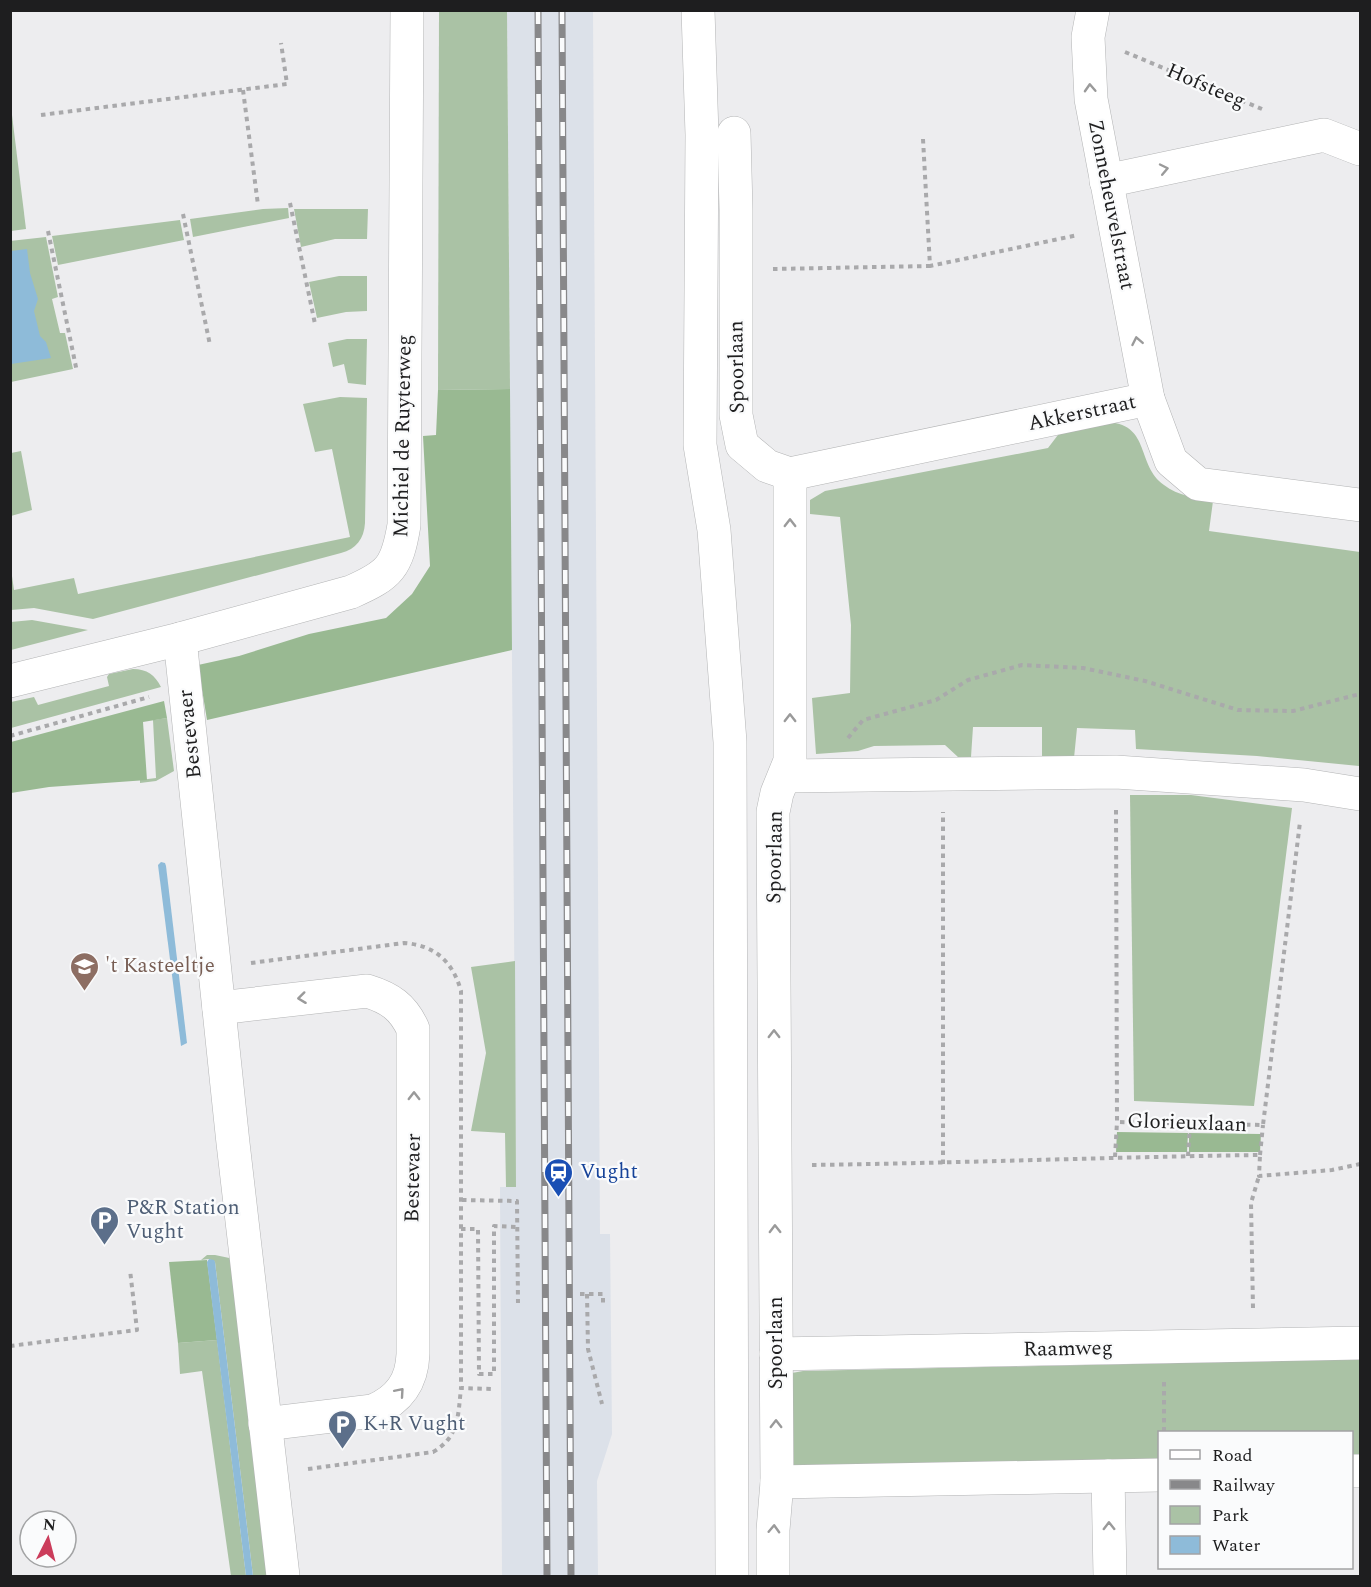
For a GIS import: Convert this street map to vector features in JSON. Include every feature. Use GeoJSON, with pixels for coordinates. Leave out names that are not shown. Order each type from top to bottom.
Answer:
{"type":"FeatureCollection","features":[{"type":"Feature","properties":{"kind":"street","name":"Michiel de Ruyterweg"},"geometry":{"type":"LineString","coordinates":[[10,681],[180,639],[351,592],[369,584],[388,571],[400,552],[404,525],[407,10]]}},
{"type":"Feature","properties":{"kind":"street"},"geometry":{"type":"LineString","coordinates":[[698,10],[702,135],[700,445],[714,530],[730,742],[732,1576]]}},
{"type":"Feature","properties":{"kind":"street","name":"Zonneheuvelstraat"},"geometry":{"type":"LineString","coordinates":[[1090,23],[1091,99],[1148,399]]}},
{"type":"Feature","properties":{"kind":"street","name":"Spoorlaan"},"geometry":{"type":"LineString","coordinates":[[734,133],[736,415],[742,445],[767,466],[790,474],[790,761],[777,793],[773,812],[777,1482],[773,1530],[773,1576]]}},
{"type":"Feature","properties":{"kind":"street"},"geometry":{"type":"LineString","coordinates":[[1106,180],[1324,135],[1360,149]]}},
{"type":"Feature","properties":{"kind":"street","name":"Akkerstraat"},"geometry":{"type":"LineString","coordinates":[[790,474],[1148,399],[1171,461],[1198,484],[1360,505]]}},
{"type":"Feature","properties":{"kind":"street","name":"Bestevaer"},"geometry":{"type":"LineString","coordinates":[[180,639],[283,1576]]}},
{"type":"Feature","properties":{"kind":"street"},"geometry":{"type":"LineString","coordinates":[[785,776],[1116,772],[1304,786],[1360,794]]}},
{"type":"Feature","properties":{"kind":"street","name":"Bestevaer"},"geometry":{"type":"LineString","coordinates":[[219,1008],[367,991],[384,996],[399,1007],[413,1029],[413,1354],[411,1376],[397,1397],[386,1406],[373,1411],[265,1424]]}},
{"type":"Feature","properties":{"kind":"street","name":"Raamweg"},"geometry":{"type":"LineString","coordinates":[[776,1354],[1360,1343]]}},
{"type":"Feature","properties":{"kind":"street"},"geometry":{"type":"LineString","coordinates":[[777,1482],[1158,1474]]}},
{"type":"Feature","properties":{"kind":"street"},"geometry":{"type":"LineString","coordinates":[[1108,1476],[1110,1576]]}},
{"type":"Feature","properties":{"kind":"path","name":"Hofsteeg"},"geometry":{"type":"LineString","coordinates":[[1090,23],[1270,113]]}},
{"type":"Feature","properties":{"kind":"path"},"geometry":{"type":"LineString","coordinates":[[41,116],[287,84],[281,43]]}},
{"type":"Feature","properties":{"kind":"path"},"geometry":{"type":"LineString","coordinates":[[243,90],[258,205]]}},
{"type":"Feature","properties":{"kind":"path"},"geometry":{"type":"LineString","coordinates":[[923,139],[930,266]]}},
{"type":"Feature","properties":{"kind":"path"},"geometry":{"type":"LineString","coordinates":[[290,203],[315,324]]}},
{"type":"Feature","properties":{"kind":"path"},"geometry":{"type":"LineString","coordinates":[[183,214],[210,345]]}},
{"type":"Feature","properties":{"kind":"path"},"geometry":{"type":"LineString","coordinates":[[736,270],[930,266],[1116,228]]}},
{"type":"Feature","properties":{"kind":"path"},"geometry":{"type":"LineString","coordinates":[[48,231],[77,372]]}},
{"type":"Feature","properties":{"kind":"path"},"geometry":{"type":"LineString","coordinates":[[817,776],[863,720],[936,700],[968,680],[1022,665],[1083,668],[1144,681],[1238,710],[1293,711],[1360,694]]}},
{"type":"Feature","properties":{"kind":"path"},"geometry":{"type":"LineString","coordinates":[[10,736],[185,687]]}},
{"type":"Feature","properties":{"kind":"path","name":"Glorieuxlaan"},"geometry":{"type":"LineString","coordinates":[[1116,772],[1117,1122],[1263,1125],[1304,786]]}},
{"type":"Feature","properties":{"kind":"path"},"geometry":{"type":"LineString","coordinates":[[942,1164],[943,775]]}},
{"type":"Feature","properties":{"kind":"path"},"geometry":{"type":"LineString","coordinates":[[1115,1157],[1117,1122]]}},
{"type":"Feature","properties":{"kind":"path"},"geometry":{"type":"LineString","coordinates":[[1188,1156],[1190,1123]]}},
{"type":"Feature","properties":{"kind":"path"},"geometry":{"type":"LineString","coordinates":[[1254,1345],[1251,1203],[1259,1176],[1263,1125]]}},
{"type":"Feature","properties":{"kind":"path"},"geometry":{"type":"LineString","coordinates":[[775,1165],[942,1164],[1115,1157],[1260,1155]]}},
{"type":"Feature","properties":{"kind":"path"},"geometry":{"type":"LineString","coordinates":[[1259,1176],[1332,1170],[1360,1164]]}},
{"type":"Feature","properties":{"kind":"path"},"geometry":{"type":"LineString","coordinates":[[462,1200],[517,1201],[518,1303]]}},
{"type":"Feature","properties":{"kind":"path"},"geometry":{"type":"LineString","coordinates":[[461,1229],[478,1229],[479,1374],[494,1374],[494,1226],[518,1227]]}},
{"type":"Feature","properties":{"kind":"path"},"geometry":{"type":"LineString","coordinates":[[10,1346],[137,1330],[130,1270]]}},
{"type":"Feature","properties":{"kind":"path"},"geometry":{"type":"LineString","coordinates":[[580,1294],[603,1294],[603,1303]]}},
{"type":"Feature","properties":{"kind":"path"},"geometry":{"type":"LineString","coordinates":[[587,1294],[588,1349],[602,1404]]}},
{"type":"Feature","properties":{"kind":"path"},"geometry":{"type":"LineString","coordinates":[[1163,1347],[1164,1431]]}},
{"type":"Feature","properties":{"kind":"path"},"geometry":{"type":"LineString","coordinates":[[271,1474],[433,1452],[448,1441],[455,1428],[461,1388]]}},
{"type":"Feature","properties":{"kind":"shaded area"},"geometry":{"type":"Polygon","coordinates":[[[507,11],[593,11],[600,1234],[610,1234],[612,1434],[597,1481],[598,1576],[502,1576],[500,1187],[516,1187],[507,11]]]}},
{"type":"Feature","properties":{"kind":"green space"},"geometry":{"type":"Polygon","coordinates":[[[439,11],[507,11],[510,389],[438,390],[439,11]]]}},
{"type":"Feature","properties":{"kind":"green space"},"geometry":{"type":"Polygon","coordinates":[[[11,107],[26,229],[10,231],[11,107]]]}},
{"type":"Feature","properties":{"kind":"green space"},"geometry":{"type":"Polygon","coordinates":[[[288,208],[289,218],[193,237],[190,219],[288,208]]]}},
{"type":"Feature","properties":{"kind":"green space"},"geometry":{"type":"Polygon","coordinates":[[[294,209],[368,209],[367,239],[335,239],[301,247],[294,209]]]}},
{"type":"Feature","properties":{"kind":"green space"},"geometry":{"type":"Polygon","coordinates":[[[180,220],[184,240],[58,265],[52,236],[180,220]]]}},
{"type":"Feature","properties":{"kind":"green space"},"geometry":{"type":"Polygon","coordinates":[[[46,237],[58,297],[52,299],[60,333],[65,333],[73,369],[11,382],[10,241],[46,237]]]}},
{"type":"Feature","properties":{"kind":"green space"},"geometry":{"type":"Polygon","coordinates":[[[339,276],[367,276],[367,311],[346,312],[317,318],[309,282],[339,276]]]}},
{"type":"Feature","properties":{"kind":"green space"},"geometry":{"type":"Polygon","coordinates":[[[347,339],[367,339],[366,385],[348,383],[344,364],[333,367],[328,343],[347,339]]]}},
{"type":"Feature","properties":{"kind":"green space"},"geometry":{"type":"Polygon","coordinates":[[[510,389],[512,650],[207,720],[198,665],[239,656],[309,634],[386,618],[412,594],[430,566],[423,436],[436,435],[438,390],[510,389]]]}},
{"type":"Feature","properties":{"kind":"green space"},"geometry":{"type":"Polygon","coordinates":[[[340,397],[367,398],[365,523],[361,538],[351,549],[93,619],[34,608],[11,610],[11,569],[14,590],[74,578],[78,594],[350,537],[332,449],[315,452],[303,404],[340,397]]]}},
{"type":"Feature","properties":{"kind":"green space"},"geometry":{"type":"Polygon","coordinates":[[[1109,422],[1122,425],[1131,431],[1137,438],[1155,477],[1169,489],[1194,498],[1213,501],[1209,531],[1360,552],[1359,766],[1257,756],[1136,749],[1135,730],[1077,728],[1074,758],[1042,757],[1042,727],[973,727],[971,757],[958,757],[945,745],[874,746],[858,751],[816,754],[812,698],[850,693],[851,625],[840,517],[810,514],[810,500],[825,491],[1048,448],[1061,431],[1109,422]]]}},
{"type":"Feature","properties":{"kind":"green space"},"geometry":{"type":"Polygon","coordinates":[[[21,451],[32,510],[11,516],[11,453],[21,451]]]}},
{"type":"Feature","properties":{"kind":"green space"},"geometry":{"type":"Polygon","coordinates":[[[32,620],[88,630],[11,650],[11,622],[32,620]]]}},
{"type":"Feature","properties":{"kind":"green space"},"geometry":{"type":"Polygon","coordinates":[[[133,669],[150,674],[161,687],[11,728],[11,702],[34,697],[38,705],[109,686],[107,677],[109,674],[133,669]]]}},
{"type":"Feature","properties":{"kind":"green space"},"geometry":{"type":"Polygon","coordinates":[[[164,701],[167,718],[143,722],[147,780],[49,787],[11,793],[11,742],[164,701]]]}},
{"type":"Feature","properties":{"kind":"green space"},"geometry":{"type":"Polygon","coordinates":[[[167,718],[174,771],[156,781],[140,783],[140,780],[156,778],[153,720],[167,718]]]}},
{"type":"Feature","properties":{"kind":"green space"},"geometry":{"type":"Polygon","coordinates":[[[1130,795],[1191,795],[1292,808],[1254,1106],[1134,1101],[1130,795]]]}},
{"type":"Feature","properties":{"kind":"green space"},"geometry":{"type":"Polygon","coordinates":[[[515,961],[516,1187],[506,1187],[505,1133],[471,1131],[486,1053],[471,967],[515,961]]]}},
{"type":"Feature","properties":{"kind":"green space"},"geometry":{"type":"Polygon","coordinates":[[[1117,1132],[1188,1133],[1187,1152],[1116,1152],[1117,1132]]]}},
{"type":"Feature","properties":{"kind":"green space"},"geometry":{"type":"Polygon","coordinates":[[[1189,1133],[1261,1134],[1260,1152],[1189,1152],[1189,1133]]]}},
{"type":"Feature","properties":{"kind":"green space"},"geometry":{"type":"Polygon","coordinates":[[[207,1255],[234,1259],[274,1576],[253,1576],[215,1262],[209,1259],[201,1260],[207,1255]]]}},
{"type":"Feature","properties":{"kind":"green space"},"geometry":{"type":"Polygon","coordinates":[[[207,1260],[217,1340],[178,1343],[169,1262],[207,1260]]]}},
{"type":"Feature","properties":{"kind":"green space"},"geometry":{"type":"Polygon","coordinates":[[[217,1340],[246,1576],[231,1576],[202,1371],[180,1374],[178,1343],[217,1340]]]}},
{"type":"Feature","properties":{"kind":"green space"},"geometry":{"type":"Polygon","coordinates":[[[1360,1359],[1360,1456],[1353,1456],[1353,1431],[1158,1431],[1158,1460],[813,1467],[791,1465],[792,1373],[1360,1359]]]}},
{"type":"Feature","properties":{"kind":"water"},"geometry":{"type":"Polygon","coordinates":[[[27,249],[30,273],[38,299],[34,311],[40,336],[46,342],[51,358],[11,364],[11,251],[27,249]]]}},
{"type":"Feature","properties":{"kind":"water"},"geometry":{"type":"Polygon","coordinates":[[[161,862],[166,866],[187,1043],[181,1046],[158,865],[161,862]]]}},
{"type":"Feature","properties":{"kind":"water"},"geometry":{"type":"Polygon","coordinates":[[[209,1259],[215,1262],[253,1576],[246,1576],[207,1262],[209,1259]]]}},
{"type":"Feature","properties":{"kind":"railway"},"geometry":{"type":"LineString","coordinates":[[538,10],[547,1576]]}},
{"type":"Feature","properties":{"kind":"railway"},"geometry":{"type":"LineString","coordinates":[[562,10],[571,1576]]}},
{"type":"Feature","properties":{"kind":"place","name":"'t Kasteeltje"},"geometry":{"type":"Point","coordinates":[84,992]}},
{"type":"Feature","properties":{"kind":"place","name":"Vught"},"geometry":{"type":"Point","coordinates":[559,1198]}},
{"type":"Feature","properties":{"kind":"place","name":"P&R Station Vught"},"geometry":{"type":"Point","coordinates":[105,1246]}},
{"type":"Feature","properties":{"kind":"place","name":"K+R Vught"},"geometry":{"type":"Point","coordinates":[342,1450]}}]}
